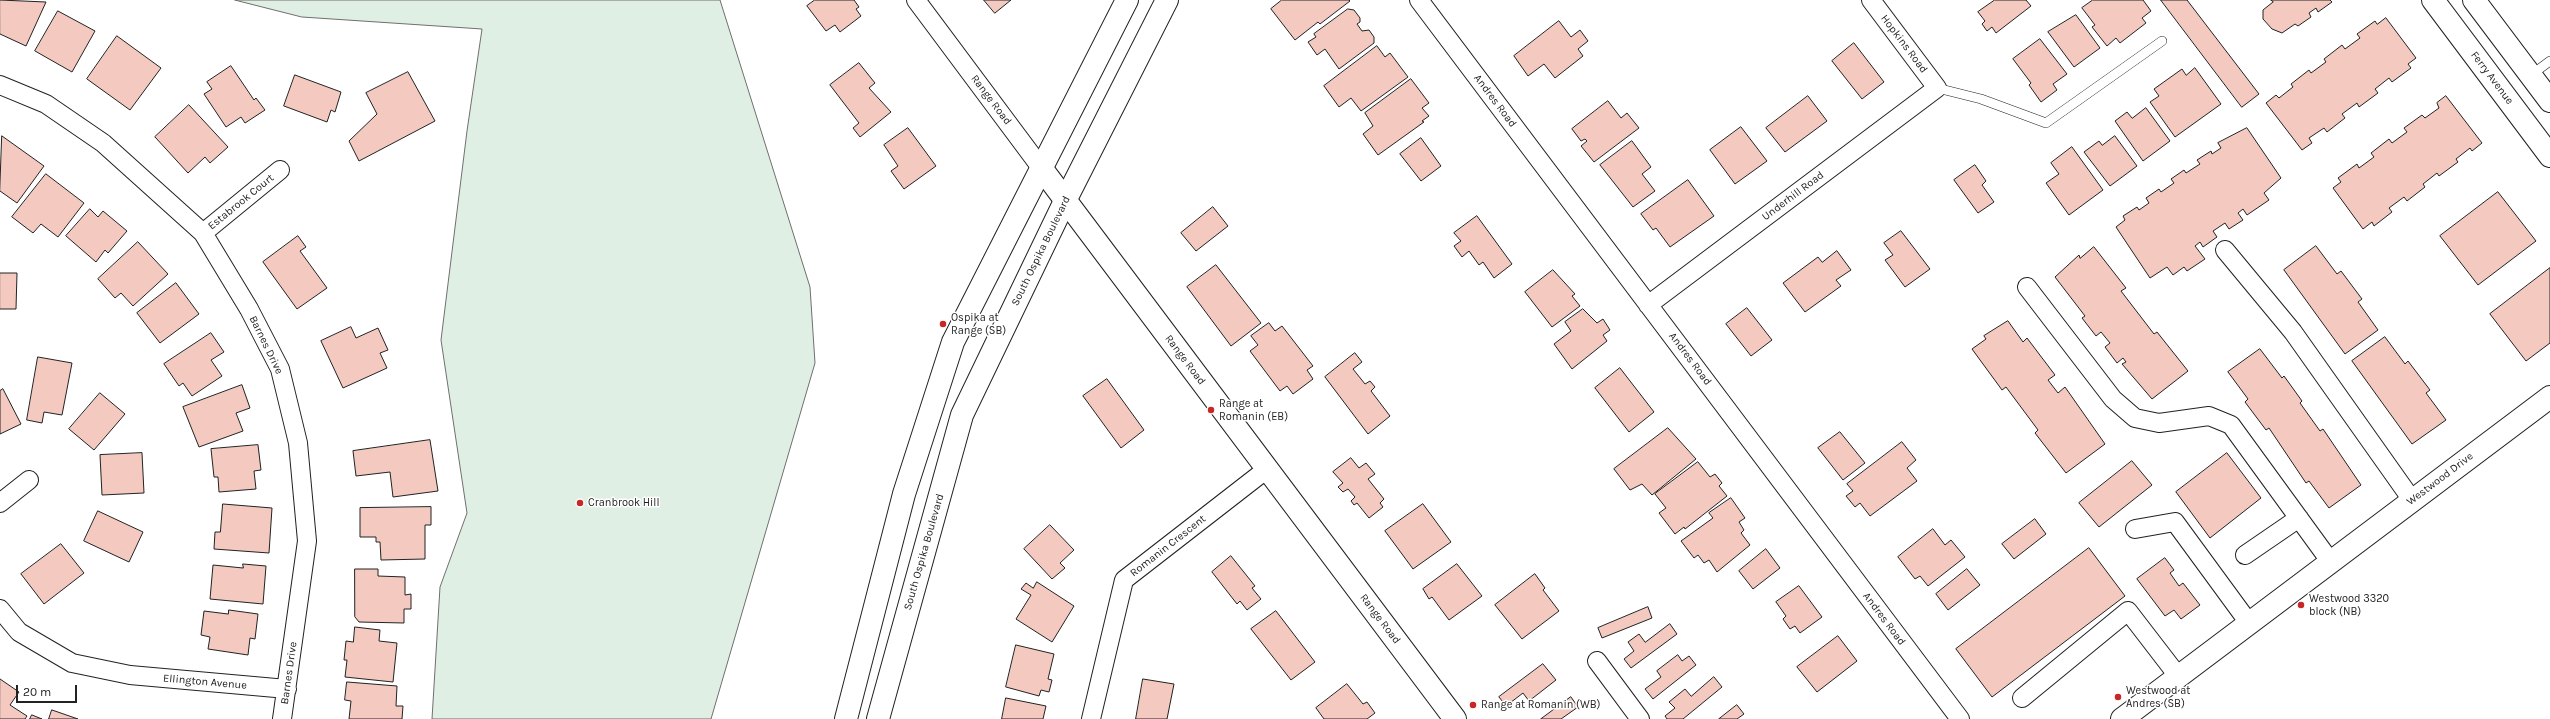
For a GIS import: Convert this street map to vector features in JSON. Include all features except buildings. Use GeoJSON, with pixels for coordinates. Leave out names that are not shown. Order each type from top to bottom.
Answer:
{"type":"FeatureCollection","features":[{"type":"Feature","properties":{"kind":"main road"},"geometry":{"type":"LineString","coordinates":[[846,719],[904,494],[953,342],[1127,0]]}},
{"type":"Feature","properties":{"kind":"main road","name":"South Ospika Boulevard"},"geometry":{"type":"LineString","coordinates":[[878,719],[962,415],[1065,201],[1168,0]]}},
{"type":"Feature","properties":{"kind":"main road","name":"Ferry Avenue"},"geometry":{"type":"LineString","coordinates":[[2433,0],[2550,156]]}},
{"type":"Feature","properties":{"kind":"main road"},"geometry":{"type":"LineString","coordinates":[[2474,0],[2550,101]]}},
{"type":"Feature","properties":{"kind":"main road","name":"Range Road"},"geometry":{"type":"LineString","coordinates":[[1042,169],[1455,719]]}},
{"type":"Feature","properties":{"kind":"main road","name":"Westwood Drive"},"geometry":{"type":"LineString","coordinates":[[2122,719],[2330,561],[2550,397]]}},
{"type":"Feature","properties":{"kind":"street","name":"Range Road"},"geometry":{"type":"LineString","coordinates":[[916,0],[1042,169]]}},
{"type":"Feature","properties":{"kind":"street","name":"Andres Road"},"geometry":{"type":"LineString","coordinates":[[1419,0],[1960,719]]}},
{"type":"Feature","properties":{"kind":"street","name":"Hopkins Road"},"geometry":{"type":"LineString","coordinates":[[1871,0],[1937,88]]}},
{"type":"Feature","properties":{"kind":"street","name":"Barnes Drive"},"geometry":{"type":"LineString","coordinates":[[0,84],[46,104],[103,143],[202,233],[249,309],[280,369],[298,442],[307,541],[282,719]]}},
{"type":"Feature","properties":{"kind":"street","name":"Underhill Road"},"geometry":{"type":"LineString","coordinates":[[1648,304],[1937,88]]}},
{"type":"Feature","properties":{"kind":"street","name":"Estabrook Court"},"geometry":{"type":"LineString","coordinates":[[202,233],[280,170]]}},
{"type":"Feature","properties":{"kind":"street"},"geometry":{"type":"LineString","coordinates":[[2225,250],[2293,332],[2412,500]]}},
{"type":"Feature","properties":{"kind":"street"},"geometry":{"type":"LineString","coordinates":[[2027,287],[2112,399],[2136,418],[2159,423],[2209,416],[2231,425],[2330,561]]}},
{"type":"Feature","properties":{"kind":"street","name":"Romanin Crescent"},"geometry":{"type":"LineString","coordinates":[[1091,719],[1124,580],[1267,469]]}},
{"type":"Feature","properties":{"kind":"street"},"geometry":{"type":"LineString","coordinates":[[0,503],[29,480]]}},
{"type":"Feature","properties":{"kind":"street"},"geometry":{"type":"LineString","coordinates":[[2245,555],[2299,518]]}},
{"type":"Feature","properties":{"kind":"street"},"geometry":{"type":"LineString","coordinates":[[2135,529],[2175,522],[2249,623]]}},
{"type":"Feature","properties":{"kind":"street","name":"Ellington Avenue"},"geometry":{"type":"LineString","coordinates":[[0,609],[19,632],[72,663],[130,675],[287,689]]}},
{"type":"Feature","properties":{"kind":"street"},"geometry":{"type":"LineString","coordinates":[[2022,698],[2128,611],[2178,676]]}},
{"type":"Feature","properties":{"kind":"street"},"geometry":{"type":"LineString","coordinates":[[1597,661],[1640,719]]}},
{"type":"Feature","properties":{"kind":"lane"},"geometry":{"type":"LineString","coordinates":[[1937,88],[1981,99],[2046,123],[2162,41]]}},
{"type":"Feature","properties":{"kind":"lane"},"geometry":{"type":"LineString","coordinates":[[2531,75],[2550,61]]}},
{"type":"Feature","properties":{"kind":"green space"},"geometry":{"type":"Polygon","coordinates":[[[235,0],[720,0],[810,287],[815,363],[711,719],[432,719],[440,587],[467,513],[441,340],[467,131],[482,29],[302,17],[235,0]]]}},
{"type":"Feature","properties":{"kind":"place","name":"Ospika at Range (SB)"},"geometry":{"type":"Point","coordinates":[943,324]}},
{"type":"Feature","properties":{"kind":"place","name":"Range at Romanin (EB)"},"geometry":{"type":"Point","coordinates":[1211,410]}},
{"type":"Feature","properties":{"kind":"place","name":"Cranbrook Hill"},"geometry":{"type":"Point","coordinates":[580,503]}},
{"type":"Feature","properties":{"kind":"place","name":"Westwood 3320 block (NB)"},"geometry":{"type":"Point","coordinates":[2301,605]}},
{"type":"Feature","properties":{"kind":"place","name":"Westwood at Andres (SB)"},"geometry":{"type":"Point","coordinates":[2118,697]}},
{"type":"Feature","properties":{"kind":"place","name":"Range at Romanin (WB)"},"geometry":{"type":"Point","coordinates":[1473,705]}}]}
